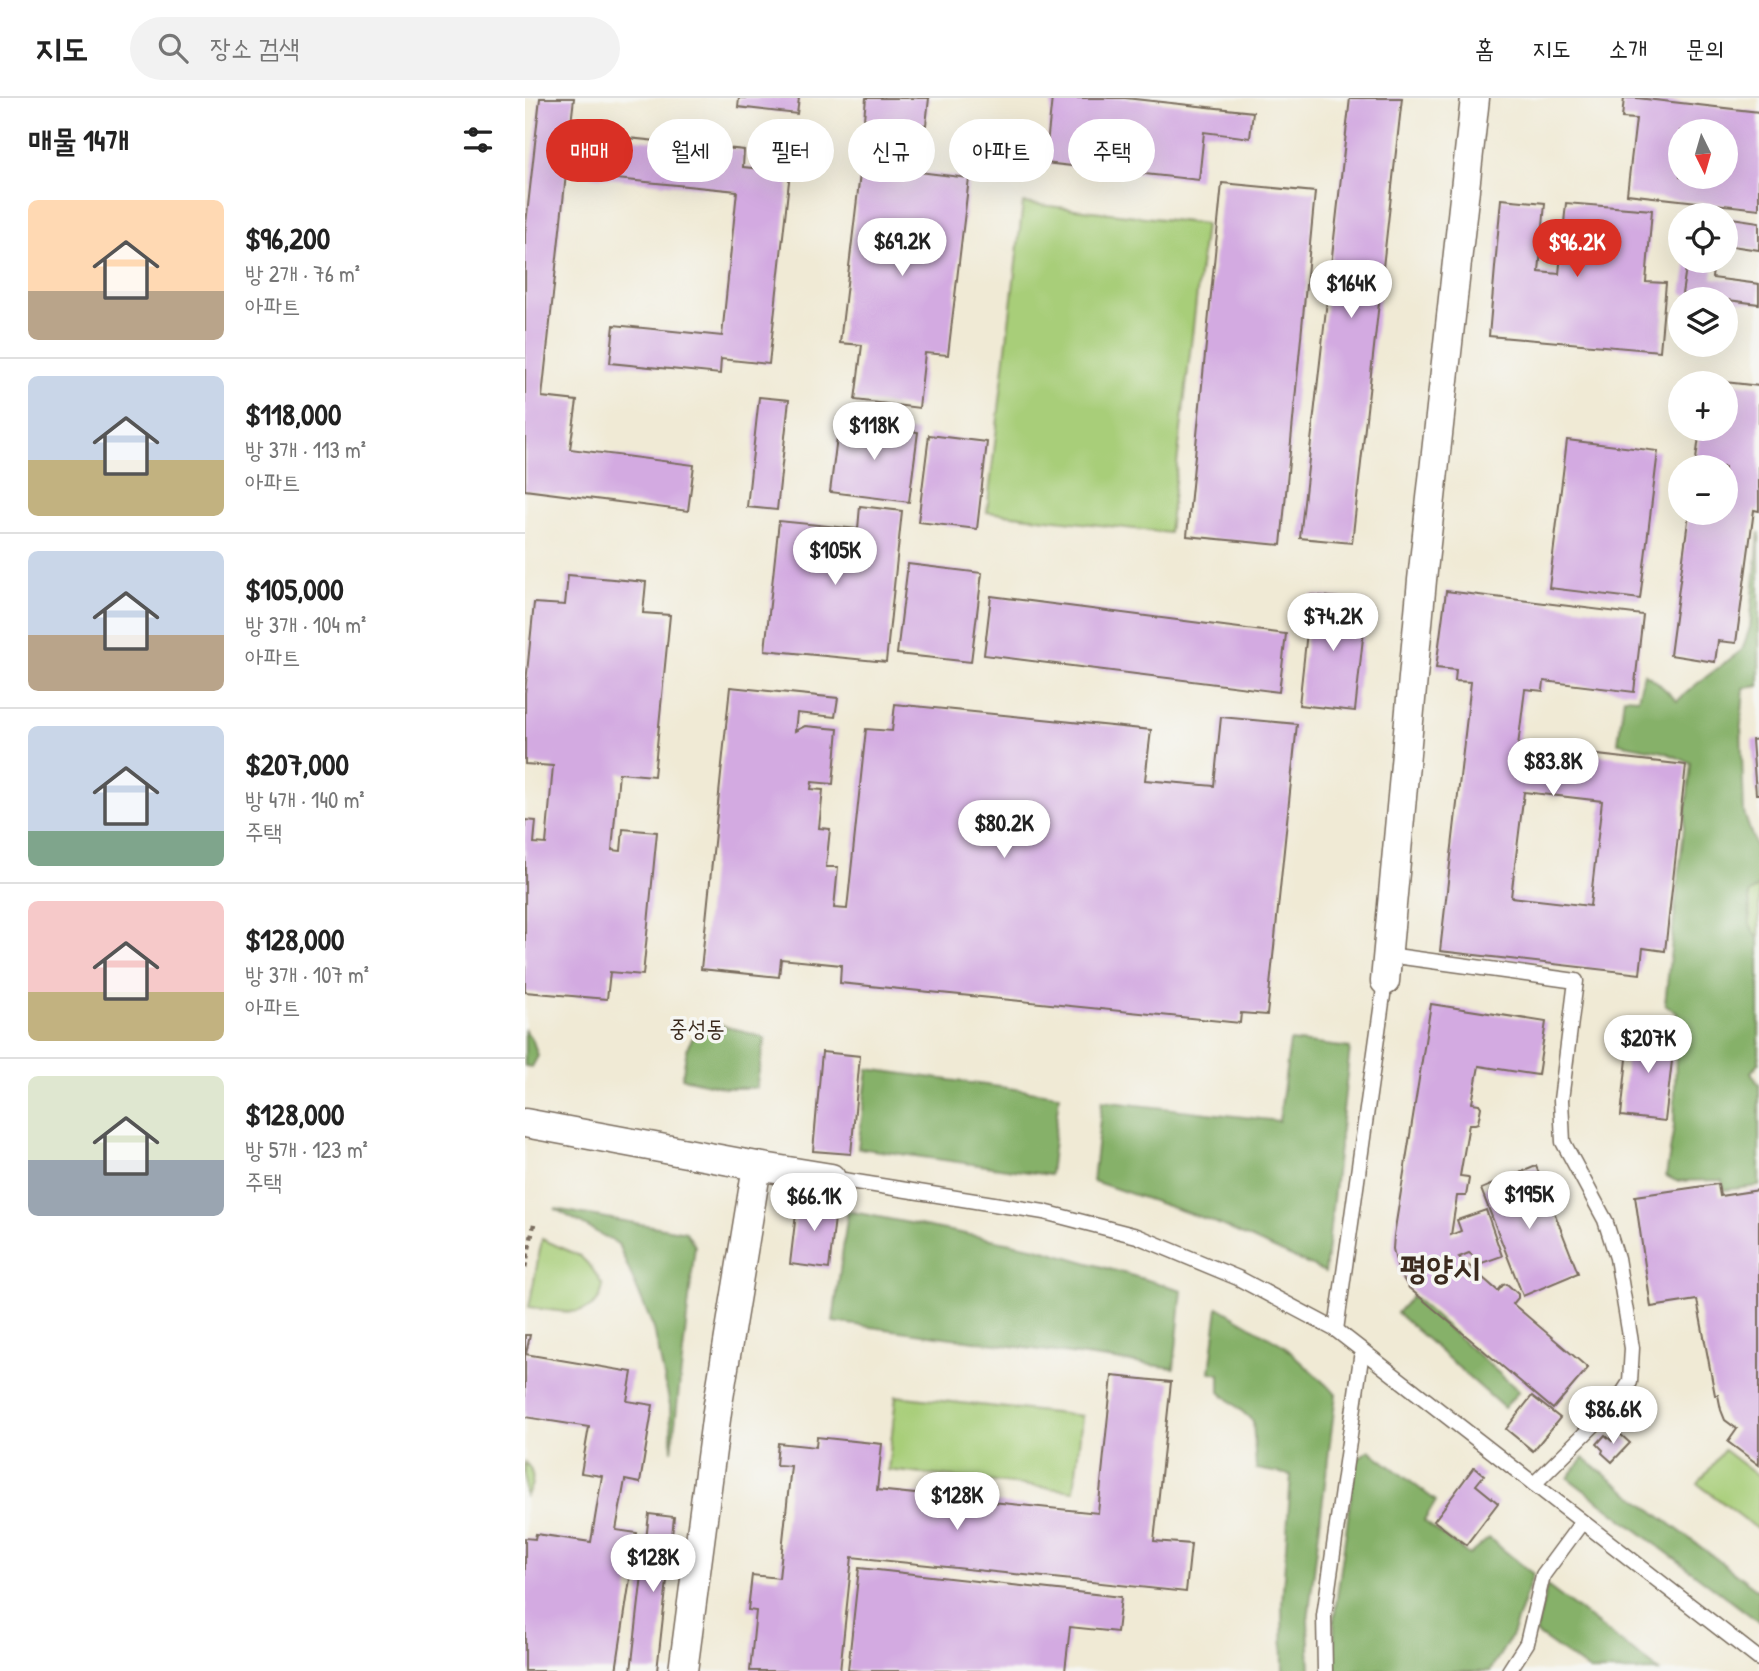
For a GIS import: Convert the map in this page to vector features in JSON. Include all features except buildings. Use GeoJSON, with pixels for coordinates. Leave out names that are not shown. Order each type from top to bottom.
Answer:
{"type":"FeatureCollection","features":[{"type":"Feature","properties":{"kind":"street"},"geometry":{"type":"LineString","coordinates":[[1386,968],[1424,566],[1475,98]]}},
{"type":"Feature","properties":{"kind":"street"},"geometry":{"type":"LineString","coordinates":[[525,1123],[831,1178]]}},
{"type":"Feature","properties":{"kind":"street"},"geometry":{"type":"LineString","coordinates":[[683,1671],[718,1404],[757,1166]]}},
{"type":"Feature","properties":{"kind":"lane"},"geometry":{"type":"LineString","coordinates":[[1336,1330],[1386,968],[1576,981],[1561,1100],[1563,1142],[1605,1220],[1617,1258],[1632,1348],[1630,1382],[1617,1402],[1534,1485]]}},
{"type":"Feature","properties":{"kind":"lane"},"geometry":{"type":"LineString","coordinates":[[831,1178],[1044,1212],[1137,1236],[1238,1278],[1336,1330],[1759,1659]]}},
{"type":"Feature","properties":{"kind":"lane"},"geometry":{"type":"LineString","coordinates":[[1325,1671],[1324,1616],[1362,1351]]}},
{"type":"Feature","properties":{"kind":"lane"},"geometry":{"type":"LineString","coordinates":[[1509,1671],[1527,1643],[1543,1575],[1582,1522]]}},
{"type":"Feature","properties":{"kind":"path"},"geometry":{"type":"LineString","coordinates":[[525,1268],[535,1219]]}},
{"type":"Feature","properties":{"kind":"green space"},"geometry":{"type":"Polygon","coordinates":[[[1023,203],[1205,224],[1169,533],[987,512],[1023,203]]]}},
{"type":"Feature","properties":{"kind":"green space"},"geometry":{"type":"Polygon","coordinates":[[[1759,532],[1759,686],[1744,688],[1741,726],[1744,813],[1759,856],[1759,886],[1749,894],[1750,925],[1759,940],[1759,1063],[1751,1072],[1759,1085],[1759,1186],[1724,1190],[1722,1180],[1676,1181],[1666,1176],[1674,1126],[1677,1013],[1665,1004],[1691,763],[1664,752],[1618,743],[1624,697],[1638,698],[1644,673],[1677,701],[1742,650],[1750,627],[1759,532]]]}},
{"type":"Feature","properties":{"kind":"green space"},"geometry":{"type":"Polygon","coordinates":[[[1759,886],[1759,940],[1750,925],[1749,894],[1759,886]]]}},
{"type":"Feature","properties":{"kind":"green space"},"geometry":{"type":"Polygon","coordinates":[[[718,1024],[765,1038],[756,1088],[726,1088],[682,1078],[687,1050],[693,1037],[718,1024]]]}},
{"type":"Feature","properties":{"kind":"green space"},"geometry":{"type":"Polygon","coordinates":[[[525,1030],[533,1041],[538,1056],[532,1067],[525,1066],[525,1030]]]}},
{"type":"Feature","properties":{"kind":"green space"},"geometry":{"type":"Polygon","coordinates":[[[1290,1041],[1350,1048],[1325,1272],[1212,1221],[1093,1181],[1102,1101],[1279,1121],[1290,1041]]]}},
{"type":"Feature","properties":{"kind":"green space"},"geometry":{"type":"Polygon","coordinates":[[[868,1069],[1059,1095],[1050,1175],[858,1148],[868,1069]]]}},
{"type":"Feature","properties":{"kind":"green space"},"geometry":{"type":"Polygon","coordinates":[[[555,1209],[686,1232],[695,1246],[672,1451],[670,1405],[654,1329],[618,1244],[555,1209]]]}},
{"type":"Feature","properties":{"kind":"green space"},"geometry":{"type":"Polygon","coordinates":[[[848,1211],[1037,1248],[1182,1290],[1174,1368],[833,1322],[848,1211]]]}},
{"type":"Feature","properties":{"kind":"green space"},"geometry":{"type":"Polygon","coordinates":[[[542,1239],[580,1256],[591,1267],[603,1286],[595,1304],[570,1312],[529,1307],[542,1239]]]}},
{"type":"Feature","properties":{"kind":"green space"},"geometry":{"type":"Polygon","coordinates":[[[1412,1296],[1519,1391],[1504,1408],[1397,1313],[1412,1296]]]}},
{"type":"Feature","properties":{"kind":"green space"},"geometry":{"type":"Polygon","coordinates":[[[1218,1307],[1283,1345],[1336,1394],[1308,1620],[1310,1671],[1283,1671],[1282,1604],[1291,1475],[1256,1469],[1253,1421],[1220,1392],[1220,1374],[1210,1372],[1218,1307]]]}},
{"type":"Feature","properties":{"kind":"green space"},"geometry":{"type":"Polygon","coordinates":[[[896,1396],[1082,1416],[1074,1491],[888,1470],[896,1396]]]}},
{"type":"Feature","properties":{"kind":"green space"},"geometry":{"type":"Polygon","coordinates":[[[1369,1450],[1436,1501],[1424,1521],[1469,1555],[1489,1538],[1533,1574],[1512,1635],[1490,1671],[1335,1671],[1334,1619],[1356,1460],[1369,1450]]]}},
{"type":"Feature","properties":{"kind":"green space"},"geometry":{"type":"Polygon","coordinates":[[[1724,1450],[1759,1477],[1759,1530],[1698,1484],[1724,1450]]]}},
{"type":"Feature","properties":{"kind":"green space"},"geometry":{"type":"Polygon","coordinates":[[[1583,1458],[1759,1591],[1759,1622],[1568,1478],[1583,1458]]]}},
{"type":"Feature","properties":{"kind":"green space"},"geometry":{"type":"Polygon","coordinates":[[[525,1462],[533,1479],[525,1496],[525,1462]]]}},
{"type":"Feature","properties":{"kind":"green space"},"geometry":{"type":"Polygon","coordinates":[[[1547,1586],[1659,1671],[1590,1671],[1536,1633],[1547,1586]]]}},
{"type":"Feature","properties":{"kind":"district","name":"중성동"},"geometry":{"type":"Point","coordinates":[697,1027]}},
{"type":"Feature","properties":{"kind":"district","name":"평양시"},"geometry":{"type":"Point","coordinates":[1440,1267]}}]}
